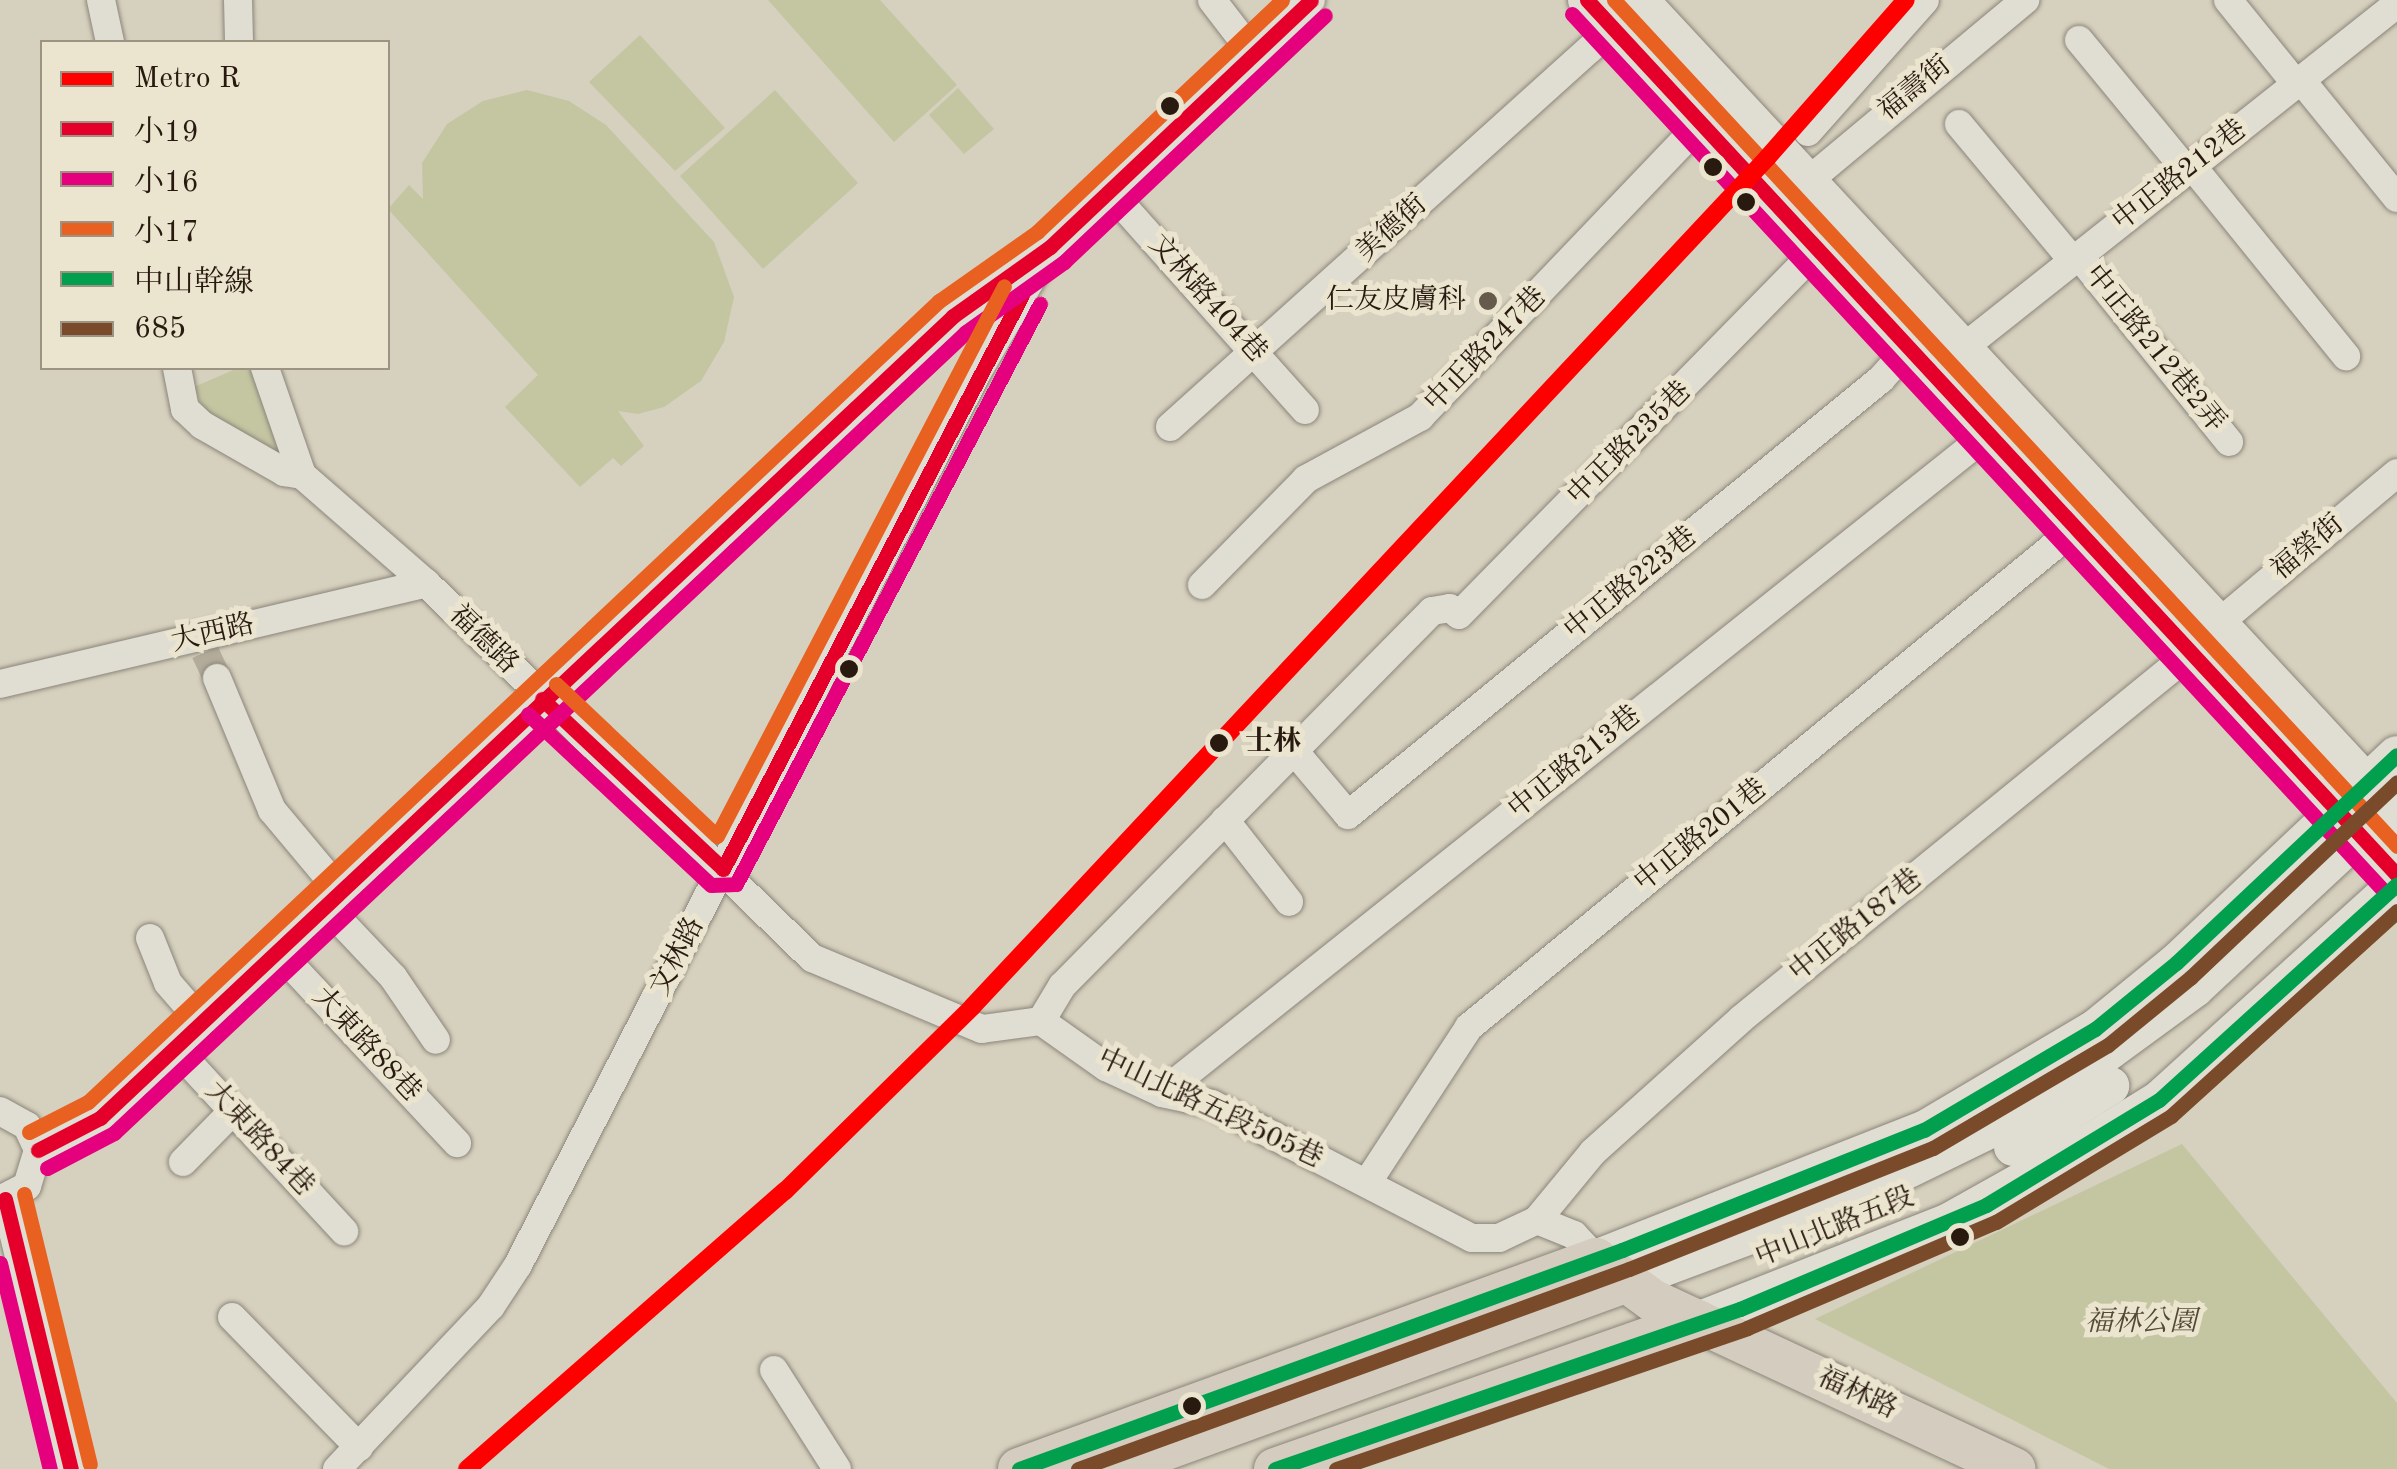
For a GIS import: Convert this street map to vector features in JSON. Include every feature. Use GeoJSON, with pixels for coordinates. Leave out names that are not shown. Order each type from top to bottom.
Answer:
{"type":"FeatureCollection","features":[{"type":"Feature","properties":{"kind":"main road"},"geometry":{"type":"LineString","coordinates":[[1586,0],[2193,652],[2380,823]]}},
{"type":"Feature","properties":{"kind":"main road"},"geometry":{"type":"LineString","coordinates":[[1639,0],[2220,622],[2380,823]]}},
{"type":"Feature","properties":{"kind":"main road","name":"中山北路五段"},"geometry":{"type":"LineString","coordinates":[[1186,1469],[1623,1280],[1849,1198],[2027,1111],[2195,988],[2380,823],[2397,755]]}},
{"type":"Feature","properties":{"kind":"main road","name":"中山北路五段"},"geometry":{"type":"LineString","coordinates":[[1019,1469],[1076,1460],[1377,1386],[1698,1321],[1961,1216],[2085,1146],[2186,1077],[2397,884]]}},
{"type":"Feature","properties":{"kind":"main road"},"geometry":{"type":"LineString","coordinates":[[1623,1280],[1698,1321]]}},
{"type":"Feature","properties":{"kind":"main road","name":"福林路"},"geometry":{"type":"LineString","coordinates":[[1698,1321],[2016,1469]]}},
{"type":"Feature","properties":{"kind":"main road","name":"中山北路五段"},"geometry":{"type":"LineString","coordinates":[[1111,1469],[1377,1386]]}},
{"type":"Feature","properties":{"kind":"main road","name":"中山北路五段"},"geometry":{"type":"LineString","coordinates":[[1276,1469],[1377,1386]]}},
{"type":"Feature","properties":{"kind":"street"},"geometry":{"type":"LineString","coordinates":[[101,0],[110,40]]}},
{"type":"Feature","properties":{"kind":"street"},"geometry":{"type":"LineString","coordinates":[[238,0],[239,40]]}},
{"type":"Feature","properties":{"kind":"street"},"geometry":{"type":"LineString","coordinates":[[1212,0],[1252,52]]}},
{"type":"Feature","properties":{"kind":"street","name":"文林路"},"geometry":{"type":"LineString","coordinates":[[337,1469],[492,1306],[518,1266],[978,371],[1050,247],[1311,0]]}},
{"type":"Feature","properties":{"kind":"street"},"geometry":{"type":"LineString","coordinates":[[1808,132],[1926,0]]}},
{"type":"Feature","properties":{"kind":"street","name":"福壽街"},"geometry":{"type":"LineString","coordinates":[[1808,181],[2024,0]]}},
{"type":"Feature","properties":{"kind":"street"},"geometry":{"type":"LineString","coordinates":[[2228,0],[2397,198]]}},
{"type":"Feature","properties":{"kind":"street","name":"中正路212巷"},"geometry":{"type":"LineString","coordinates":[[1963,348],[2397,4]]}},
{"type":"Feature","properties":{"kind":"street","name":"美德街"},"geometry":{"type":"LineString","coordinates":[[1170,427],[1613,28]]}},
{"type":"Feature","properties":{"kind":"street"},"geometry":{"type":"LineString","coordinates":[[2079,40],[2346,356]]}},
{"type":"Feature","properties":{"kind":"street","name":"中正路247巷"},"geometry":{"type":"LineString","coordinates":[[1202,585],[1306,479],[1420,417],[1701,123]]}},
{"type":"Feature","properties":{"kind":"street","name":"中正路212巷2弄"},"geometry":{"type":"LineString","coordinates":[[1959,124],[2228,442]]}},
{"type":"Feature","properties":{"kind":"street","name":"文林路404巷"},"geometry":{"type":"LineString","coordinates":[[1108,189],[1306,410]]}},
{"type":"Feature","properties":{"kind":"street"},"geometry":{"type":"LineString","coordinates":[[38,1150],[100,1118],[331,896],[953,316],[1050,247]]}},
{"type":"Feature","properties":{"kind":"street","name":"中正路235巷"},"geometry":{"type":"LineString","coordinates":[[1294,752],[1432,611],[1450,608],[1459,615],[1818,249]]}},
{"type":"Feature","properties":{"kind":"street","name":"中正路223巷"},"geometry":{"type":"LineString","coordinates":[[1294,752],[1348,815],[1882,379],[1909,348]]}},
{"type":"Feature","properties":{"kind":"street","name":"福德路"},"geometry":{"type":"LineString","coordinates":[[177,370],[186,408],[202,425],[284,472],[302,475],[426,584],[812,958],[982,1028],[1040,1021]]}},
{"type":"Feature","properties":{"kind":"street"},"geometry":{"type":"LineString","coordinates":[[266,370],[302,475]]}},
{"type":"Feature","properties":{"kind":"street","name":"中正路213巷"},"geometry":{"type":"LineString","coordinates":[[1162,1092],[1989,433]]}},
{"type":"Feature","properties":{"kind":"street","name":"福榮街"},"geometry":{"type":"LineString","coordinates":[[2220,622],[2397,474]]}},
{"type":"Feature","properties":{"kind":"street","name":"中正路201巷"},"geometry":{"type":"LineString","coordinates":[[1367,1183],[1469,1027],[2078,527]]}},
{"type":"Feature","properties":{"kind":"street","name":"大西路"},"geometry":{"type":"LineString","coordinates":[[0,684],[204,644],[426,584]]}},
{"type":"Feature","properties":{"kind":"street","name":"中正路187巷"},"geometry":{"type":"LineString","coordinates":[[1537,1220],[1593,1152],[1741,1019],[2193,652]]}},
{"type":"Feature","properties":{"kind":"street"},"geometry":{"type":"LineString","coordinates":[[217,678],[272,810],[436,1040]]}},
{"type":"Feature","properties":{"kind":"street"},"geometry":{"type":"LineString","coordinates":[[1040,1021],[1062,986],[1294,752]]}},
{"type":"Feature","properties":{"kind":"street"},"geometry":{"type":"LineString","coordinates":[[1224,820],[1289,902]]}},
{"type":"Feature","properties":{"kind":"street"},"geometry":{"type":"LineString","coordinates":[[150,938],[168,983],[201,1021]]}},
{"type":"Feature","properties":{"kind":"street","name":"大東路88巷"},"geometry":{"type":"LineString","coordinates":[[276,948],[458,1142]]}},
{"type":"Feature","properties":{"kind":"street","name":"中山北路五段505巷"},"geometry":{"type":"LineString","coordinates":[[1040,1021],[1106,1067],[1162,1092],[1212,1104],[1472,1238],[1498,1238],[1537,1220]]}},
{"type":"Feature","properties":{"kind":"street","name":"大東路84巷"},"geometry":{"type":"LineString","coordinates":[[174,1047],[344,1231]]}},
{"type":"Feature","properties":{"kind":"street"},"geometry":{"type":"LineString","coordinates":[[0,1111],[27,1126],[38,1150],[27,1186],[3,1199],[71,1469]]}},
{"type":"Feature","properties":{"kind":"street"},"geometry":{"type":"LineString","coordinates":[[182,1162],[233,1111]]}},
{"type":"Feature","properties":{"kind":"street"},"geometry":{"type":"LineString","coordinates":[[1537,1220],[1574,1236],[1623,1280]]}},
{"type":"Feature","properties":{"kind":"street"},"geometry":{"type":"LineString","coordinates":[[232,1317],[359,1447]]}},
{"type":"Feature","properties":{"kind":"street"},"geometry":{"type":"LineString","coordinates":[[774,1370],[837,1469]]}},
{"type":"Feature","properties":{"kind":"green space"},"geometry":{"type":"Polygon","coordinates":[[[768,0],[880,0],[957,85],[894,142],[768,0]]]}},
{"type":"Feature","properties":{"kind":"green space"},"geometry":{"type":"Polygon","coordinates":[[[640,35],[725,128],[675,171],[589,82],[640,35]]]}},
{"type":"Feature","properties":{"kind":"green space"},"geometry":{"type":"Polygon","coordinates":[[[958,88],[994,129],[964,154],[929,115],[958,88]]]}},
{"type":"Feature","properties":{"kind":"green space"},"geometry":{"type":"Polygon","coordinates":[[[527,90],[569,101],[606,125],[714,242],[734,297],[724,342],[701,381],[664,407],[638,414],[618,411],[644,446],[621,466],[613,458],[580,487],[505,407],[538,375],[390,211],[409,185],[423,199],[422,163],[447,124],[483,101],[527,90]]]}},
{"type":"Feature","properties":{"kind":"green space"},"geometry":{"type":"Polygon","coordinates":[[[775,90],[858,183],[763,269],[680,176],[775,90]]]}},
{"type":"Feature","properties":{"kind":"green space"},"geometry":{"type":"Polygon","coordinates":[[[233,370],[254,370],[280,459],[208,419],[194,387],[233,370]]]}},
{"type":"Feature","properties":{"kind":"green space","name":"福林公園"},"geometry":{"type":"Polygon","coordinates":[[[2182,1144],[2397,1403],[2397,1469],[2109,1469],[1815,1319],[2182,1144]]]}},
{"type":"Feature","properties":{"kind":"tunnel"},"geometry":{"type":"LineString","coordinates":[[205,652],[217,678]]}},
{"type":"Feature","properties":{"kind":"metro line","name":"R"},"geometry":{"type":"LineString","coordinates":[[467,1469],[785,1191],[972,1007],[1767,158],[1906,0]]}},
{"type":"Feature","properties":{"kind":"transit line","name":"小17"},"geometry":{"type":"LineString","coordinates":[[29,1132],[88,1102],[939,301],[1037,232],[1282,0]]}},
{"type":"Feature","properties":{"kind":"transit line","name":"小19"},"geometry":{"type":"LineString","coordinates":[[38,1150],[100,1118],[953,316],[1050,247],[1311,0]]}},
{"type":"Feature","properties":{"kind":"transit line","name":"小19"},"geometry":{"type":"LineString","coordinates":[[1587,0],[2397,875]]}},
{"type":"Feature","properties":{"kind":"transit line","name":"小17"},"geometry":{"type":"LineString","coordinates":[[1614,0],[2397,846]]}},
{"type":"Feature","properties":{"kind":"transit line","name":"小16"},"geometry":{"type":"LineString","coordinates":[[1572,14],[2382,889]]}},
{"type":"Feature","properties":{"kind":"transit line","name":"小16"},"geometry":{"type":"LineString","coordinates":[[47,1168],[114,1133],[966,332],[1064,262],[1325,15]]}},
{"type":"Feature","properties":{"kind":"transit line","name":"小17"},"geometry":{"type":"LineString","coordinates":[[556,684],[717,836],[1004,286]]}},
{"type":"Feature","properties":{"kind":"transit line","name":"小19"},"geometry":{"type":"LineString","coordinates":[[542,699],[723,869],[1022,295]]}},
{"type":"Feature","properties":{"kind":"transit line","name":"小16"},"geometry":{"type":"LineString","coordinates":[[528,714],[711,885],[736,884],[1040,304]]}},
{"type":"Feature","properties":{"kind":"transit line","name":"中山幹線"},"geometry":{"type":"LineString","coordinates":[[1019,1469],[1622,1250],[1924,1130],[2095,1029],[2176,963],[2397,755]]}},
{"type":"Feature","properties":{"kind":"transit line","name":"685"},"geometry":{"type":"LineString","coordinates":[[1078,1469],[1629,1269],[1933,1148],[2108,1045],[2190,978],[2397,782]]}},
{"type":"Feature","properties":{"kind":"transit line","name":"中山幹線"},"geometry":{"type":"LineString","coordinates":[[1275,1469],[1740,1309],[1986,1205],[2159,1100],[2397,884]]}},
{"type":"Feature","properties":{"kind":"transit line","name":"685"},"geometry":{"type":"LineString","coordinates":[[1336,1469],[1747,1328],[1996,1222],[2171,1116],[2397,911]]}},
{"type":"Feature","properties":{"kind":"transit line","name":"小17"},"geometry":{"type":"LineString","coordinates":[[24,1194],[90,1464]]}},
{"type":"Feature","properties":{"kind":"transit line","name":"小19"},"geometry":{"type":"LineString","coordinates":[[5,1199],[71,1469]]}},
{"type":"Feature","properties":{"kind":"transit line","name":"小16"},"geometry":{"type":"LineString","coordinates":[[0,1263],[50,1469]]}},
{"type":"Feature","properties":{"kind":"place","name":"仁友皮膚科"},"geometry":{"type":"Point","coordinates":[1488,301]}},
{"type":"Feature","properties":{"kind":"place","name":"士林"},"geometry":{"type":"Point","coordinates":[1219,743]}}]}
